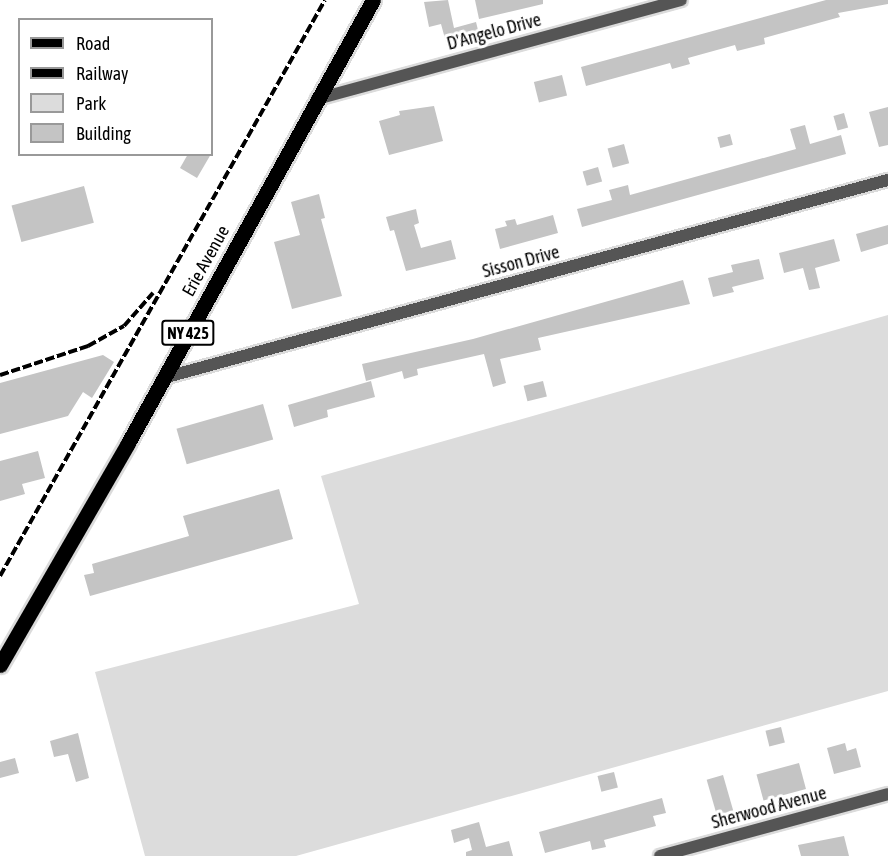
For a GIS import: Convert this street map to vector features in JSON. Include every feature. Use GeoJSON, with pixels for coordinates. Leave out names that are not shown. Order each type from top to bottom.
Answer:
{"type":"FeatureCollection","features":[{"type":"Feature","properties":{"kind":"main road","name":"Erie Avenue"},"geometry":{"type":"LineString","coordinates":[[0,665],[373,0]]}},
{"type":"Feature","properties":{"kind":"street","name":"D'Angelo Drive"},"geometry":{"type":"LineString","coordinates":[[317,99],[681,0]]}},
{"type":"Feature","properties":{"kind":"street","name":"Sisson Drive"},"geometry":{"type":"LineString","coordinates":[[163,378],[888,180]]}},
{"type":"Feature","properties":{"kind":"street","name":"Sherwood Avenue"},"geometry":{"type":"LineString","coordinates":[[660,856],[888,794]]}},
{"type":"Feature","properties":{"kind":"green space"},"geometry":{"type":"Polygon","coordinates":[[[888,315],[888,691],[296,856],[145,856],[95,672],[359,604],[321,476],[888,315]]]}},
{"type":"Feature","properties":{"kind":"building"},"geometry":{"type":"Polygon","coordinates":[[[448,0],[454,28],[476,22],[480,38],[447,46],[441,24],[429,27],[424,2],[448,0]]]}},
{"type":"Feature","properties":{"kind":"building"},"geometry":{"type":"Polygon","coordinates":[[[475,0],[543,0],[543,4],[479,19],[475,0]]]}},
{"type":"Feature","properties":{"kind":"building"},"geometry":{"type":"Polygon","coordinates":[[[826,0],[888,0],[888,4],[838,13],[840,17],[764,38],[765,44],[737,51],[735,45],[688,58],[690,64],[672,69],[670,63],[586,86],[581,67],[826,0]]]}},
{"type":"Feature","properties":{"kind":"building"},"geometry":{"type":"Polygon","coordinates":[[[562,75],[567,95],[539,102],[534,82],[562,75]]]}},
{"type":"Feature","properties":{"kind":"building"},"geometry":{"type":"Polygon","coordinates":[[[434,106],[443,141],[389,155],[379,121],[400,115],[399,111],[434,106]]]}},
{"type":"Feature","properties":{"kind":"building"},"geometry":{"type":"Polygon","coordinates":[[[888,107],[888,145],[879,147],[869,112],[888,107]]]}},
{"type":"Feature","properties":{"kind":"building"},"geometry":{"type":"Polygon","coordinates":[[[844,113],[848,127],[838,130],[833,116],[844,113]]]}},
{"type":"Feature","properties":{"kind":"building"},"geometry":{"type":"Polygon","coordinates":[[[805,125],[810,144],[841,135],[846,154],[582,227],[577,209],[612,200],[609,190],[628,185],[630,195],[796,149],[790,129],[805,125]]]}},
{"type":"Feature","properties":{"kind":"building"},"geometry":{"type":"Polygon","coordinates":[[[730,134],[733,145],[720,148],[717,137],[730,134]]]}},
{"type":"Feature","properties":{"kind":"building"},"geometry":{"type":"Polygon","coordinates":[[[624,144],[629,163],[613,168],[608,148],[624,144]]]}},
{"type":"Feature","properties":{"kind":"building"},"geometry":{"type":"Polygon","coordinates":[[[187,156],[210,156],[197,178],[180,168],[187,156]]]}},
{"type":"Feature","properties":{"kind":"building"},"geometry":{"type":"Polygon","coordinates":[[[598,167],[602,181],[587,186],[583,171],[598,167]]]}},
{"type":"Feature","properties":{"kind":"building"},"geometry":{"type":"Polygon","coordinates":[[[84,186],[94,223],[21,242],[12,205],[84,186]]]}},
{"type":"Feature","properties":{"kind":"building"},"geometry":{"type":"Polygon","coordinates":[[[319,194],[325,218],[321,219],[342,296],[292,309],[274,242],[300,235],[291,202],[319,194]]]}},
{"type":"Feature","properties":{"kind":"building"},"geometry":{"type":"Polygon","coordinates":[[[416,209],[419,223],[414,225],[421,248],[451,240],[456,259],[406,271],[394,230],[390,231],[386,217],[416,209]]]}},
{"type":"Feature","properties":{"kind":"building"},"geometry":{"type":"Polygon","coordinates":[[[553,215],[558,233],[500,249],[495,229],[507,226],[505,221],[515,219],[517,225],[553,215]]]}},
{"type":"Feature","properties":{"kind":"building"},"geometry":{"type":"Polygon","coordinates":[[[888,225],[888,244],[861,252],[856,234],[888,225]]]}},
{"type":"Feature","properties":{"kind":"building"},"geometry":{"type":"Polygon","coordinates":[[[834,239],[840,261],[815,268],[820,288],[809,290],[803,268],[784,273],[779,253],[834,239]]]}},
{"type":"Feature","properties":{"kind":"building"},"geometry":{"type":"Polygon","coordinates":[[[759,259],[764,279],[732,287],[734,292],[713,297],[708,278],[733,272],[731,265],[759,259]]]}},
{"type":"Feature","properties":{"kind":"building"},"geometry":{"type":"Polygon","coordinates":[[[683,280],[690,304],[538,338],[541,350],[500,359],[506,383],[493,387],[484,354],[417,369],[418,375],[404,379],[402,371],[366,381],[362,364],[473,339],[683,280]]]}},
{"type":"Feature","properties":{"kind":"building"},"geometry":{"type":"Polygon","coordinates":[[[103,355],[114,362],[92,398],[83,392],[68,416],[0,434],[0,383],[103,355]]]}},
{"type":"Feature","properties":{"kind":"building"},"geometry":{"type":"Polygon","coordinates":[[[371,381],[375,397],[327,410],[328,417],[294,427],[288,405],[371,381]]]}},
{"type":"Feature","properties":{"kind":"building"},"geometry":{"type":"Polygon","coordinates":[[[543,381],[547,397],[527,401],[524,386],[543,381]]]}},
{"type":"Feature","properties":{"kind":"building"},"geometry":{"type":"Polygon","coordinates":[[[263,404],[273,440],[187,464],[176,429],[263,404]]]}},
{"type":"Feature","properties":{"kind":"building"},"geometry":{"type":"Polygon","coordinates":[[[38,451],[45,478],[22,484],[25,494],[0,501],[0,461],[38,451]]]}},
{"type":"Feature","properties":{"kind":"building"},"geometry":{"type":"Polygon","coordinates":[[[279,489],[293,539],[90,596],[84,575],[94,573],[92,564],[189,536],[183,516],[279,489]]]}},
{"type":"Feature","properties":{"kind":"building"},"geometry":{"type":"Polygon","coordinates":[[[781,727],[785,743],[769,746],[765,731],[781,727]]]}},
{"type":"Feature","properties":{"kind":"building"},"geometry":{"type":"Polygon","coordinates":[[[78,733],[89,778],[76,782],[68,754],[54,757],[50,741],[78,733]]]}},
{"type":"Feature","properties":{"kind":"building"},"geometry":{"type":"Polygon","coordinates":[[[845,743],[847,751],[856,748],[861,767],[834,774],[827,748],[845,743]]]}},
{"type":"Feature","properties":{"kind":"building"},"geometry":{"type":"Polygon","coordinates":[[[15,758],[19,773],[0,778],[0,762],[15,758]]]}},
{"type":"Feature","properties":{"kind":"building"},"geometry":{"type":"Polygon","coordinates":[[[799,763],[806,789],[763,800],[756,774],[799,763]]]}},
{"type":"Feature","properties":{"kind":"building"},"geometry":{"type":"Polygon","coordinates":[[[614,772],[618,788],[601,792],[598,776],[614,772]]]}},
{"type":"Feature","properties":{"kind":"building"},"geometry":{"type":"Polygon","coordinates":[[[723,775],[733,811],[717,815],[707,780],[723,775]]]}},
{"type":"Feature","properties":{"kind":"building"},"geometry":{"type":"Polygon","coordinates":[[[662,798],[666,813],[653,816],[656,826],[604,840],[606,847],[592,850],[590,841],[545,853],[539,832],[662,798]]]}},
{"type":"Feature","properties":{"kind":"building"},"geometry":{"type":"Polygon","coordinates":[[[479,822],[486,847],[509,841],[513,856],[466,856],[466,852],[472,850],[469,838],[454,843],[451,830],[479,822]]]}},
{"type":"Feature","properties":{"kind":"building"},"geometry":{"type":"Polygon","coordinates":[[[844,836],[849,856],[801,856],[798,845],[844,836]]]}},
{"type":"Feature","properties":{"kind":"railway"},"geometry":{"type":"LineString","coordinates":[[0,576],[325,0]]}},
{"type":"Feature","properties":{"kind":"railway"},"geometry":{"type":"LineString","coordinates":[[0,375],[88,346],[124,326],[153,293]]}}]}
